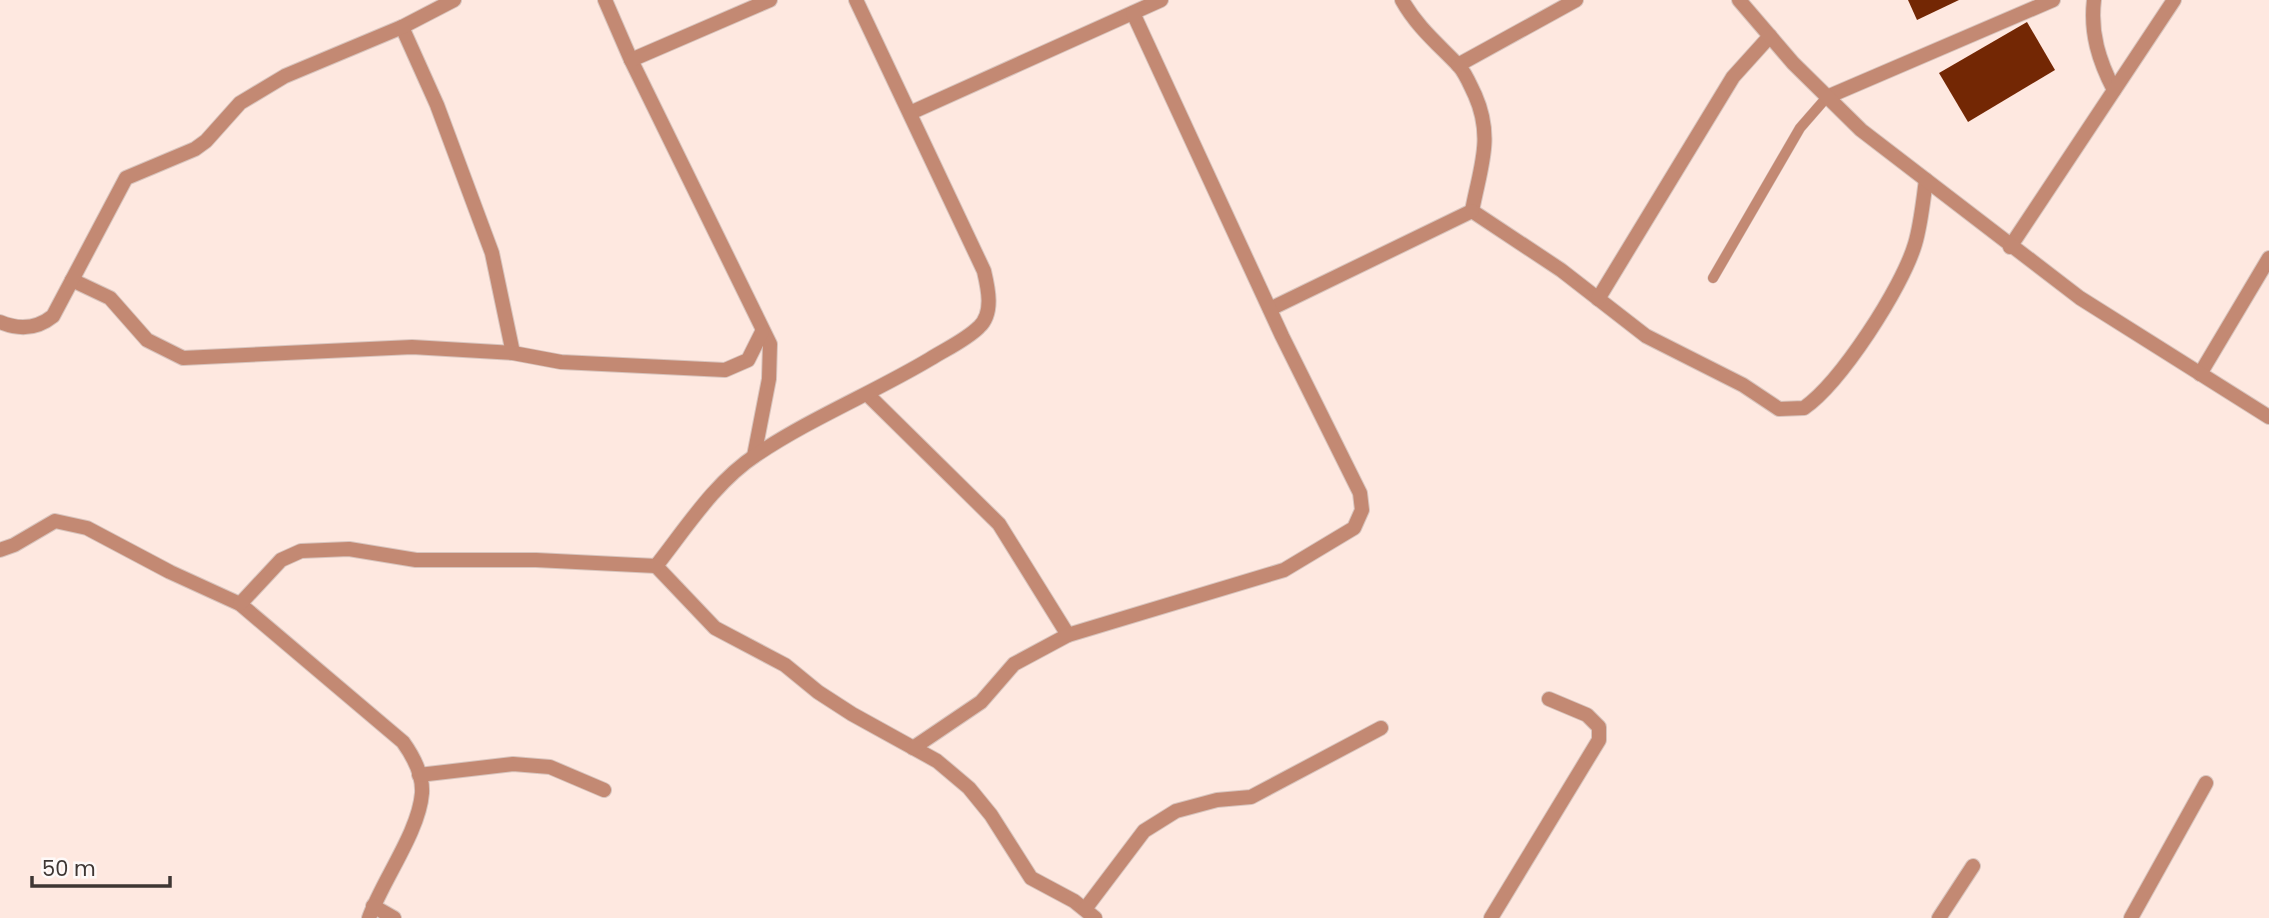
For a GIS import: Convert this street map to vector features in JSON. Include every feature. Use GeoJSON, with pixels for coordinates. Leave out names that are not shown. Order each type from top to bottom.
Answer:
{"type":"FeatureCollection","features":[{"type":"Feature","properties":{"kind":"street"},"geometry":{"type":"LineString","coordinates":[[0,322],[10,326],[42,325],[53,316],[126,178],[195,149],[206,141],[240,103],[285,76],[402,27],[454,0]]}},
{"type":"Feature","properties":{"kind":"street"},"geometry":{"type":"LineString","coordinates":[[605,0],[631,60],[762,331],[771,344],[769,379],[754,456]]}},
{"type":"Feature","properties":{"kind":"street"},"geometry":{"type":"LineString","coordinates":[[631,60],[770,0]]}},
{"type":"Feature","properties":{"kind":"street"},"geometry":{"type":"LineString","coordinates":[[656,566],[719,487],[754,456],[867,394],[982,326],[988,309],[989,294],[984,271],[856,0]]}},
{"type":"Feature","properties":{"kind":"street"},"geometry":{"type":"LineString","coordinates":[[910,113],[1160,0]]}},
{"type":"Feature","properties":{"kind":"street"},"geometry":{"type":"LineString","coordinates":[[1270,309],[1472,211],[1483,169],[1486,130],[1478,102],[1458,65],[1415,22],[1402,0]]}},
{"type":"Feature","properties":{"kind":"street"},"geometry":{"type":"LineString","coordinates":[[1458,65],[1576,0]]}},
{"type":"Feature","properties":{"kind":"street"},"geometry":{"type":"LineString","coordinates":[[1739,0],[1827,97],[1861,130],[2010,247],[2080,298],[2269,417]]}},
{"type":"Feature","properties":{"kind":"street"},"geometry":{"type":"LineString","coordinates":[[1827,97],[2053,0]]}},
{"type":"Feature","properties":{"kind":"street"},"geometry":{"type":"LineString","coordinates":[[2094,0],[2091,20],[2099,60],[2114,90]]}},
{"type":"Feature","properties":{"kind":"street"},"geometry":{"type":"LineString","coordinates":[[2010,247],[2174,0]]}},
{"type":"Feature","properties":{"kind":"street"},"geometry":{"type":"LineString","coordinates":[[913,748],[981,702],[1014,664],[1068,635],[1284,570],[1354,528],[1362,510],[1360,493],[1270,309],[1133,13]]}},
{"type":"Feature","properties":{"kind":"street"},"geometry":{"type":"LineString","coordinates":[[402,27],[438,106],[492,253],[513,353]]}},
{"type":"Feature","properties":{"kind":"street"},"geometry":{"type":"LineString","coordinates":[[1598,299],[1733,77],[1770,36]]}},
{"type":"Feature","properties":{"kind":"street"},"geometry":{"type":"LineString","coordinates":[[1472,211],[1530,248],[1646,336],[1743,386],[1779,409],[1804,408],[1837,377],[1880,314],[1914,245],[1926,180]]}},
{"type":"Feature","properties":{"kind":"street"},"geometry":{"type":"LineString","coordinates":[[2200,374],[2269,258]]}},
{"type":"Feature","properties":{"kind":"street"},"geometry":{"type":"LineString","coordinates":[[72,280],[110,298],[148,340],[183,358],[412,347],[513,353],[561,362],[725,370],[748,360],[762,331]]}},
{"type":"Feature","properties":{"kind":"street"},"geometry":{"type":"LineString","coordinates":[[867,394],[999,524],[1068,635]]}},
{"type":"Feature","properties":{"kind":"street"},"geometry":{"type":"LineString","coordinates":[[0,550],[55,521],[87,528],[170,572],[240,604],[403,742],[412,755],[422,793],[410,831],[371,912],[394,918]]}},
{"type":"Feature","properties":{"kind":"street"},"geometry":{"type":"LineString","coordinates":[[240,604],[281,560],[311,550],[349,550],[416,560],[536,560],[656,566],[715,628],[785,665],[841,707],[937,761],[969,788],[991,814],[1031,878],[1090,913],[1144,831],[1176,811],[1217,800],[1251,797],[1381,728]]}},
{"type":"Feature","properties":{"kind":"street"},"geometry":{"type":"LineString","coordinates":[[1491,918],[1599,740],[1599,727],[1587,715],[1549,699]]}},
{"type":"Feature","properties":{"kind":"street"},"geometry":{"type":"LineString","coordinates":[[419,775],[513,764],[550,767],[604,790]]}},
{"type":"Feature","properties":{"kind":"street"},"geometry":{"type":"LineString","coordinates":[[2131,918],[2206,783]]}},
{"type":"Feature","properties":{"kind":"street"},"geometry":{"type":"LineString","coordinates":[[1939,918],[1973,866]]}},
{"type":"Feature","properties":{"kind":"lane"},"geometry":{"type":"LineString","coordinates":[[1713,278],[1800,128],[1827,97]]}},
{"type":"Feature","properties":{"kind":"building"},"geometry":{"type":"Polygon","coordinates":[[[1908,0],[1959,0],[1917,20],[1908,0]]]}},
{"type":"Feature","properties":{"kind":"building"},"geometry":{"type":"Polygon","coordinates":[[[2027,22],[2055,70],[1968,122],[1939,73],[2027,22]]]}}]}
